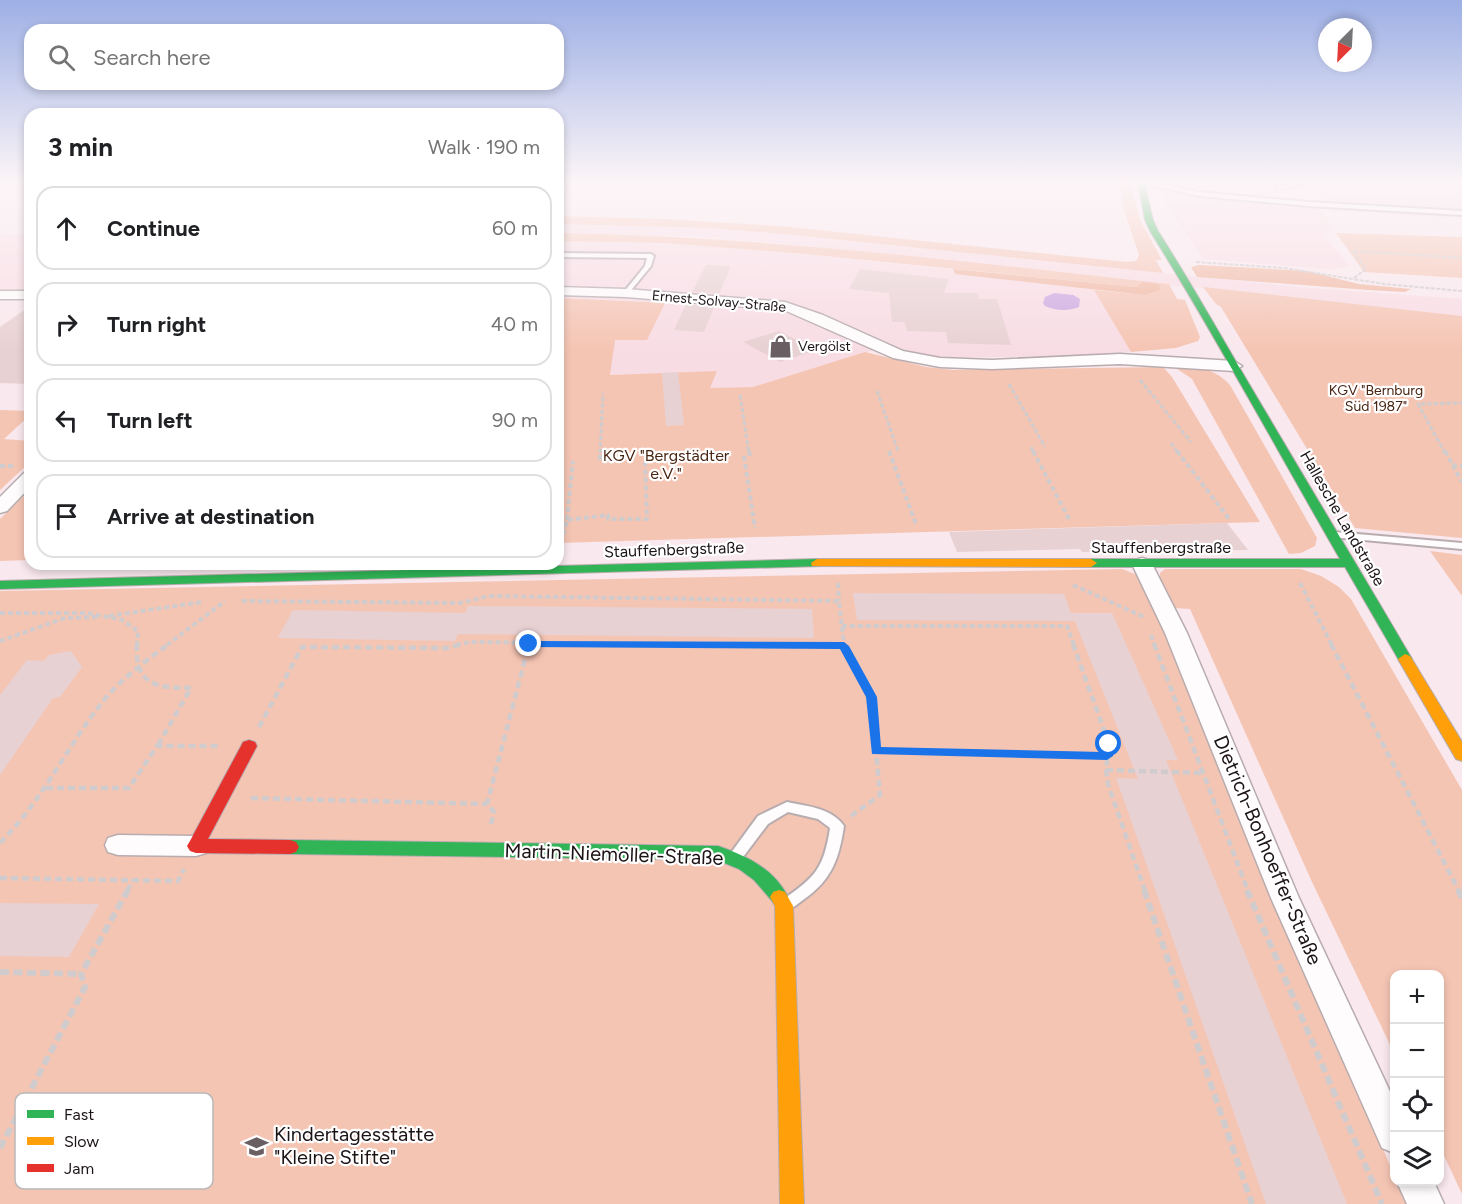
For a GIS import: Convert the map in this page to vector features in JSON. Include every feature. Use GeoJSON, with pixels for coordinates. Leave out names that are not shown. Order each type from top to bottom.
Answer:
{"type":"FeatureCollection","features":[{"type":"Feature","properties":{"kind":"street"},"geometry":{"type":"LineString","coordinates":[[1159,238],[1173,262]]}},
{"type":"Feature","properties":{"kind":"street","name":"Hallesche Landstraße"},"geometry":{"type":"LineString","coordinates":[[1173,262],[1196,297],[1225,351],[1462,755]]}},
{"type":"Feature","properties":{"kind":"street","name":"Ernest-Solvay-Straße"},"geometry":{"type":"LineString","coordinates":[[564,291],[626,293],[785,306],[810,313],[898,355],[930,362],[971,364],[1122,359],[1234,366]]}},
{"type":"Feature","properties":{"kind":"street"},"geometry":{"type":"LineString","coordinates":[[0,295],[24,295]]}},
{"type":"Feature","properties":{"kind":"street","name":"Ernest-Solvay-Straße"},"geometry":{"type":"LineString","coordinates":[[1122,359],[1186,350],[1225,351]]}},
{"type":"Feature","properties":{"kind":"street"},"geometry":{"type":"LineString","coordinates":[[0,507],[24,483]]}},
{"type":"Feature","properties":{"kind":"street","name":"Stauffenbergstraße"},"geometry":{"type":"LineString","coordinates":[[564,568],[752,563],[1350,563]]}},
{"type":"Feature","properties":{"kind":"street","name":"Dietrich-Bonhoeffer-Straße"},"geometry":{"type":"LineString","coordinates":[[1142,564],[1176,633],[1285,898],[1393,1132]]}},
{"type":"Feature","properties":{"kind":"street","name":"Stauffenbergstraße"},"geometry":{"type":"LineString","coordinates":[[0,585],[513,570]]}},
{"type":"Feature","properties":{"kind":"street"},"geometry":{"type":"LineString","coordinates":[[196,846],[249,746]]}},
{"type":"Feature","properties":{"kind":"street","name":"Martin-Niemöller-Straße"},"geometry":{"type":"LineString","coordinates":[[118,846],[718,853],[735,858],[759,871],[775,886],[784,906],[792,1204]]}},
{"type":"Feature","properties":{"kind":"street"},"geometry":{"type":"LineString","coordinates":[[1418,1186],[1426,1204]]}},
{"type":"Feature","properties":{"kind":"lane"},"geometry":{"type":"LineString","coordinates":[[564,255],[651,256],[648,266],[626,293]]}},
{"type":"Feature","properties":{"kind":"lane"},"geometry":{"type":"LineString","coordinates":[[1334,535],[1462,546]]}},
{"type":"Feature","properties":{"kind":"lane"},"geometry":{"type":"LineString","coordinates":[[735,858],[764,820],[788,807],[822,815],[837,826],[833,857],[813,887],[784,906]]}},
{"type":"Feature","properties":{"kind":"path"},"geometry":{"type":"LineString","coordinates":[[1354,278],[1366,268],[1353,251],[1462,258]]}},
{"type":"Feature","properties":{"kind":"path"},"geometry":{"type":"LineString","coordinates":[[1173,262],[1284,268],[1384,284],[1462,291]]}},
{"type":"Feature","properties":{"kind":"path"},"geometry":{"type":"LineString","coordinates":[[1140,380],[1191,442]]}},
{"type":"Feature","properties":{"kind":"path"},"geometry":{"type":"LineString","coordinates":[[1009,384],[1046,447]]}},
{"type":"Feature","properties":{"kind":"path"},"geometry":{"type":"LineString","coordinates":[[877,391],[898,451]]}},
{"type":"Feature","properties":{"kind":"path"},"geometry":{"type":"LineString","coordinates":[[600,460],[603,393]]}},
{"type":"Feature","properties":{"kind":"path"},"geometry":{"type":"LineString","coordinates":[[740,394],[750,456]]}},
{"type":"Feature","properties":{"kind":"path"},"geometry":{"type":"LineString","coordinates":[[1462,403],[1418,404],[1462,482]]}},
{"type":"Feature","properties":{"kind":"path"},"geometry":{"type":"LineString","coordinates":[[1171,443],[1230,520]]}},
{"type":"Feature","properties":{"kind":"path"},"geometry":{"type":"LineString","coordinates":[[1031,447],[1069,519]]}},
{"type":"Feature","properties":{"kind":"path"},"geometry":{"type":"LineString","coordinates":[[889,451],[916,524]]}},
{"type":"Feature","properties":{"kind":"path"},"geometry":{"type":"LineString","coordinates":[[744,456],[755,528]]}},
{"type":"Feature","properties":{"kind":"path"},"geometry":{"type":"LineString","coordinates":[[567,520],[608,515],[608,519],[647,519],[645,459]]}},
{"type":"Feature","properties":{"kind":"path"},"geometry":{"type":"LineString","coordinates":[[564,532],[573,461]]}},
{"type":"Feature","properties":{"kind":"path"},"geometry":{"type":"LineString","coordinates":[[1452,465],[1462,466]]}},
{"type":"Feature","properties":{"kind":"path"},"geometry":{"type":"LineString","coordinates":[[1290,564],[1462,898]]}},
{"type":"Feature","properties":{"kind":"path"},"geometry":{"type":"LineString","coordinates":[[837,826],[880,795],[872,697],[844,646],[838,583]]}},
{"type":"Feature","properties":{"kind":"path"},"geometry":{"type":"LineString","coordinates":[[1073,584],[1144,617]]}},
{"type":"Feature","properties":{"kind":"path"},"geometry":{"type":"LineString","coordinates":[[214,601],[460,603],[499,596],[839,601]]}},
{"type":"Feature","properties":{"kind":"path"},"geometry":{"type":"LineString","coordinates":[[0,843],[46,788],[101,704],[137,666],[192,628],[224,601]]}},
{"type":"Feature","properties":{"kind":"path"},"geometry":{"type":"LineString","coordinates":[[0,641],[64,618],[106,617],[203,602]]}},
{"type":"Feature","properties":{"kind":"path"},"geometry":{"type":"LineString","coordinates":[[1139,607],[1205,773],[1249,894],[1382,1204]]}},
{"type":"Feature","properties":{"kind":"path"},"geometry":{"type":"LineString","coordinates":[[0,613],[49,611],[122,620],[138,631],[137,666],[149,682],[171,688],[191,688],[129,788],[46,788]]}},
{"type":"Feature","properties":{"kind":"path"},"geometry":{"type":"LineString","coordinates":[[842,626],[1067,626],[1109,744],[1106,770],[1108,784],[1252,1204]]}},
{"type":"Feature","properties":{"kind":"path"},"geometry":{"type":"LineString","coordinates":[[157,746],[249,746],[302,647],[447,648],[469,642],[844,646]]}},
{"type":"Feature","properties":{"kind":"path"},"geometry":{"type":"LineString","coordinates":[[487,804],[529,644]]}},
{"type":"Feature","properties":{"kind":"path"},"geometry":{"type":"LineString","coordinates":[[876,751],[1107,756]]}},
{"type":"Feature","properties":{"kind":"path"},"geometry":{"type":"LineString","coordinates":[[1106,770],[1205,773]]}},
{"type":"Feature","properties":{"kind":"path"},"geometry":{"type":"LineString","coordinates":[[222,798],[487,804],[494,812],[490,829],[477,850]]}},
{"type":"Feature","properties":{"kind":"path"},"geometry":{"type":"LineString","coordinates":[[0,878],[178,881],[196,846]]}},
{"type":"Feature","properties":{"kind":"path"},"geometry":{"type":"LineString","coordinates":[[29,1093],[85,987],[81,974],[133,880]]}},
{"type":"Feature","properties":{"kind":"path"},"geometry":{"type":"LineString","coordinates":[[0,972],[81,974]]}},
{"type":"Feature","properties":{"kind":"path"},"geometry":{"type":"LineString","coordinates":[[0,1148],[15,1120]]}},
{"type":"Feature","properties":{"kind":"shaded area"},"geometry":{"type":"Polygon","coordinates":[[[0,238],[24,238],[24,292],[0,293],[0,238]]]}},
{"type":"Feature","properties":{"kind":"shaded area"},"geometry":{"type":"Polygon","coordinates":[[[714,238],[824,238],[1298,287],[1462,299],[1462,316],[714,238]]]}},
{"type":"Feature","properties":{"kind":"shaded area"},"geometry":{"type":"Polygon","coordinates":[[[1189,238],[1326,238],[1350,266],[1330,269],[1204,259],[1189,238]]]}},
{"type":"Feature","properties":{"kind":"shaded area"},"geometry":{"type":"Polygon","coordinates":[[[564,241],[665,243],[805,254],[1091,284],[1131,352],[1071,356],[938,358],[887,346],[753,387],[564,393],[564,241]]]}},
{"type":"Feature","properties":{"kind":"shaded area"},"geometry":{"type":"Polygon","coordinates":[[[1199,265],[1307,271],[1359,284],[1411,289],[1405,292],[1369,290],[1197,277],[1191,267],[1199,265]]]}},
{"type":"Feature","properties":{"kind":"shaded area"},"geometry":{"type":"Polygon","coordinates":[[[953,269],[1136,287],[1142,282],[1159,284],[1160,290],[1144,295],[955,274],[953,269]]]}},
{"type":"Feature","properties":{"kind":"shaded area"},"geometry":{"type":"Polygon","coordinates":[[[1054,293],[1073,295],[1080,299],[1079,307],[1062,310],[1045,306],[1043,303],[1045,297],[1054,293]]]}},
{"type":"Feature","properties":{"kind":"green space"},"geometry":{"type":"Polygon","coordinates":[[[564,238],[711,239],[941,259],[1169,284],[1177,299],[1185,300],[1200,337],[1198,341],[1176,348],[1131,352],[1094,290],[1144,295],[1142,282],[1136,287],[805,254],[665,243],[564,241],[564,238]]]}},
{"type":"Feature","properties":{"kind":"green space"},"geometry":{"type":"Polygon","coordinates":[[[824,238],[897,238],[1126,262],[1136,261],[1139,255],[1133,238],[1150,238],[1162,260],[1156,260],[1163,273],[824,238]]]}},
{"type":"Feature","properties":{"kind":"green space"},"geometry":{"type":"Polygon","coordinates":[[[1340,238],[1462,238],[1462,278],[1364,272],[1340,238]]]}},
{"type":"Feature","properties":{"kind":"green space","name":"KGV \"Bernburg Süd 1987\""},"geometry":{"type":"Polygon","coordinates":[[[1203,287],[1462,316],[1462,538],[1355,528],[1221,307],[1203,287]]]}},
{"type":"Feature","properties":{"kind":"green space","name":"KGV \"Bergstädter e.V.\""},"geometry":{"type":"Polygon","coordinates":[[[564,298],[665,303],[647,340],[615,340],[610,375],[717,371],[710,388],[753,387],[865,352],[926,367],[954,370],[1163,367],[1172,377],[1260,522],[564,543],[564,298]]]}},
{"type":"Feature","properties":{"kind":"green space"},"geometry":{"type":"Polygon","coordinates":[[[1170,364],[1210,371],[1230,385],[1317,538],[1315,546],[1301,553],[1289,554],[1192,379],[1170,364]]]}},
{"type":"Feature","properties":{"kind":"green space"},"geometry":{"type":"Polygon","coordinates":[[[0,410],[24,411],[24,421],[4,439],[24,441],[24,468],[0,490],[0,410]]]}},
{"type":"Feature","properties":{"kind":"green space"},"geometry":{"type":"Polygon","coordinates":[[[24,496],[24,560],[0,561],[0,519],[24,496]]]}},
{"type":"Feature","properties":{"kind":"green space"},"geometry":{"type":"Polygon","coordinates":[[[1430,551],[1462,555],[1462,596],[1430,551]]]}},
{"type":"Feature","properties":{"kind":"green space"},"geometry":{"type":"Polygon","coordinates":[[[1122,569],[1135,574],[1144,581],[1390,1165],[1390,1186],[1399,1186],[1407,1204],[0,1204],[0,591],[1122,569]]]}},
{"type":"Feature","properties":{"kind":"green space"},"geometry":{"type":"Polygon","coordinates":[[[1165,569],[1301,569],[1321,576],[1339,587],[1351,599],[1462,790],[1462,1194],[1444,1156],[1444,970],[1390,970],[1390,1045],[1312,882],[1190,609],[1173,608],[1160,581],[1160,573],[1165,569]]]}},
{"type":"Feature","properties":{"kind":"building"},"geometry":{"type":"Polygon","coordinates":[[[706,265],[731,266],[719,294],[692,292],[706,265]]]}},
{"type":"Feature","properties":{"kind":"building"},"geometry":{"type":"Polygon","coordinates":[[[860,269],[949,279],[944,293],[977,293],[979,299],[997,299],[1011,345],[948,343],[946,332],[907,331],[905,322],[892,322],[889,293],[849,289],[860,269]]]}},
{"type":"Feature","properties":{"kind":"building"},"geometry":{"type":"Polygon","coordinates":[[[686,304],[714,307],[704,332],[674,330],[686,304]]]}},
{"type":"Feature","properties":{"kind":"building"},"geometry":{"type":"Polygon","coordinates":[[[24,310],[24,384],[0,383],[0,327],[24,310]]]}},
{"type":"Feature","properties":{"kind":"building","name":"Vergölst"},"geometry":{"type":"Polygon","coordinates":[[[779,331],[816,350],[780,362],[743,342],[779,331]]]}},
{"type":"Feature","properties":{"kind":"building"},"geometry":{"type":"Polygon","coordinates":[[[678,372],[684,425],[666,426],[662,373],[678,372]]]}},
{"type":"Feature","properties":{"kind":"building"},"geometry":{"type":"Polygon","coordinates":[[[1227,523],[1248,550],[1082,552],[1080,549],[957,552],[949,532],[1227,523]]]}},
{"type":"Feature","properties":{"kind":"building"},"geometry":{"type":"Polygon","coordinates":[[[853,593],[1064,594],[1071,613],[1112,613],[1178,760],[1166,760],[1347,1204],[1266,1204],[1116,778],[1138,779],[1072,614],[1074,621],[857,620],[853,593]]]}},
{"type":"Feature","properties":{"kind":"building"},"geometry":{"type":"Polygon","coordinates":[[[468,606],[812,609],[814,638],[458,634],[455,641],[278,638],[293,610],[465,613],[468,606]]]}},
{"type":"Feature","properties":{"kind":"building"},"geometry":{"type":"Polygon","coordinates":[[[71,651],[82,667],[60,697],[53,698],[0,775],[0,695],[27,660],[44,661],[49,655],[71,651]]]}},
{"type":"Feature","properties":{"kind":"building"},"geometry":{"type":"Polygon","coordinates":[[[0,903],[99,904],[69,957],[0,956],[0,903]]]}},
{"type":"Feature","properties":{"kind":"traffic: fast"},"geometry":{"type":"LineString","coordinates":[[1159,238],[1196,297],[1225,351],[1405,659]]}},
{"type":"Feature","properties":{"kind":"traffic: fast"},"geometry":{"type":"LineString","coordinates":[[564,570],[817,563]]}},
{"type":"Feature","properties":{"kind":"traffic: fast"},"geometry":{"type":"LineString","coordinates":[[1091,563],[1350,563]]}},
{"type":"Feature","properties":{"kind":"traffic: fast"},"geometry":{"type":"LineString","coordinates":[[0,585],[557,570]]}},
{"type":"Feature","properties":{"kind":"traffic: fast"},"geometry":{"type":"LineString","coordinates":[[290,847],[718,853],[753,869],[767,881],[779,897]]}},
{"type":"Feature","properties":{"kind":"traffic: slow"},"geometry":{"type":"LineString","coordinates":[[817,563],[1091,563]]}},
{"type":"Feature","properties":{"kind":"traffic: slow"},"geometry":{"type":"LineString","coordinates":[[1405,659],[1462,755]]}},
{"type":"Feature","properties":{"kind":"traffic: slow"},"geometry":{"type":"LineString","coordinates":[[779,897],[784,906],[792,1204]]}},
{"type":"Feature","properties":{"kind":"traffic: jam"},"geometry":{"type":"LineString","coordinates":[[249,746],[196,846],[290,847]]}},
{"type":"Feature","properties":{"kind":"place","name":"Vergölst"},"geometry":{"type":"Point","coordinates":[780,346]}},
{"type":"Feature","properties":{"kind":"place","name":"Kindertagesstätte \"Kleine Stifte\""},"geometry":{"type":"Point","coordinates":[256,1146]}},
{"type":"Feature","properties":{"kind":"route"},"geometry":{"type":"LineString","coordinates":[[529,644],[844,646],[872,697],[876,751],[1107,756],[1109,744]]}}]}
